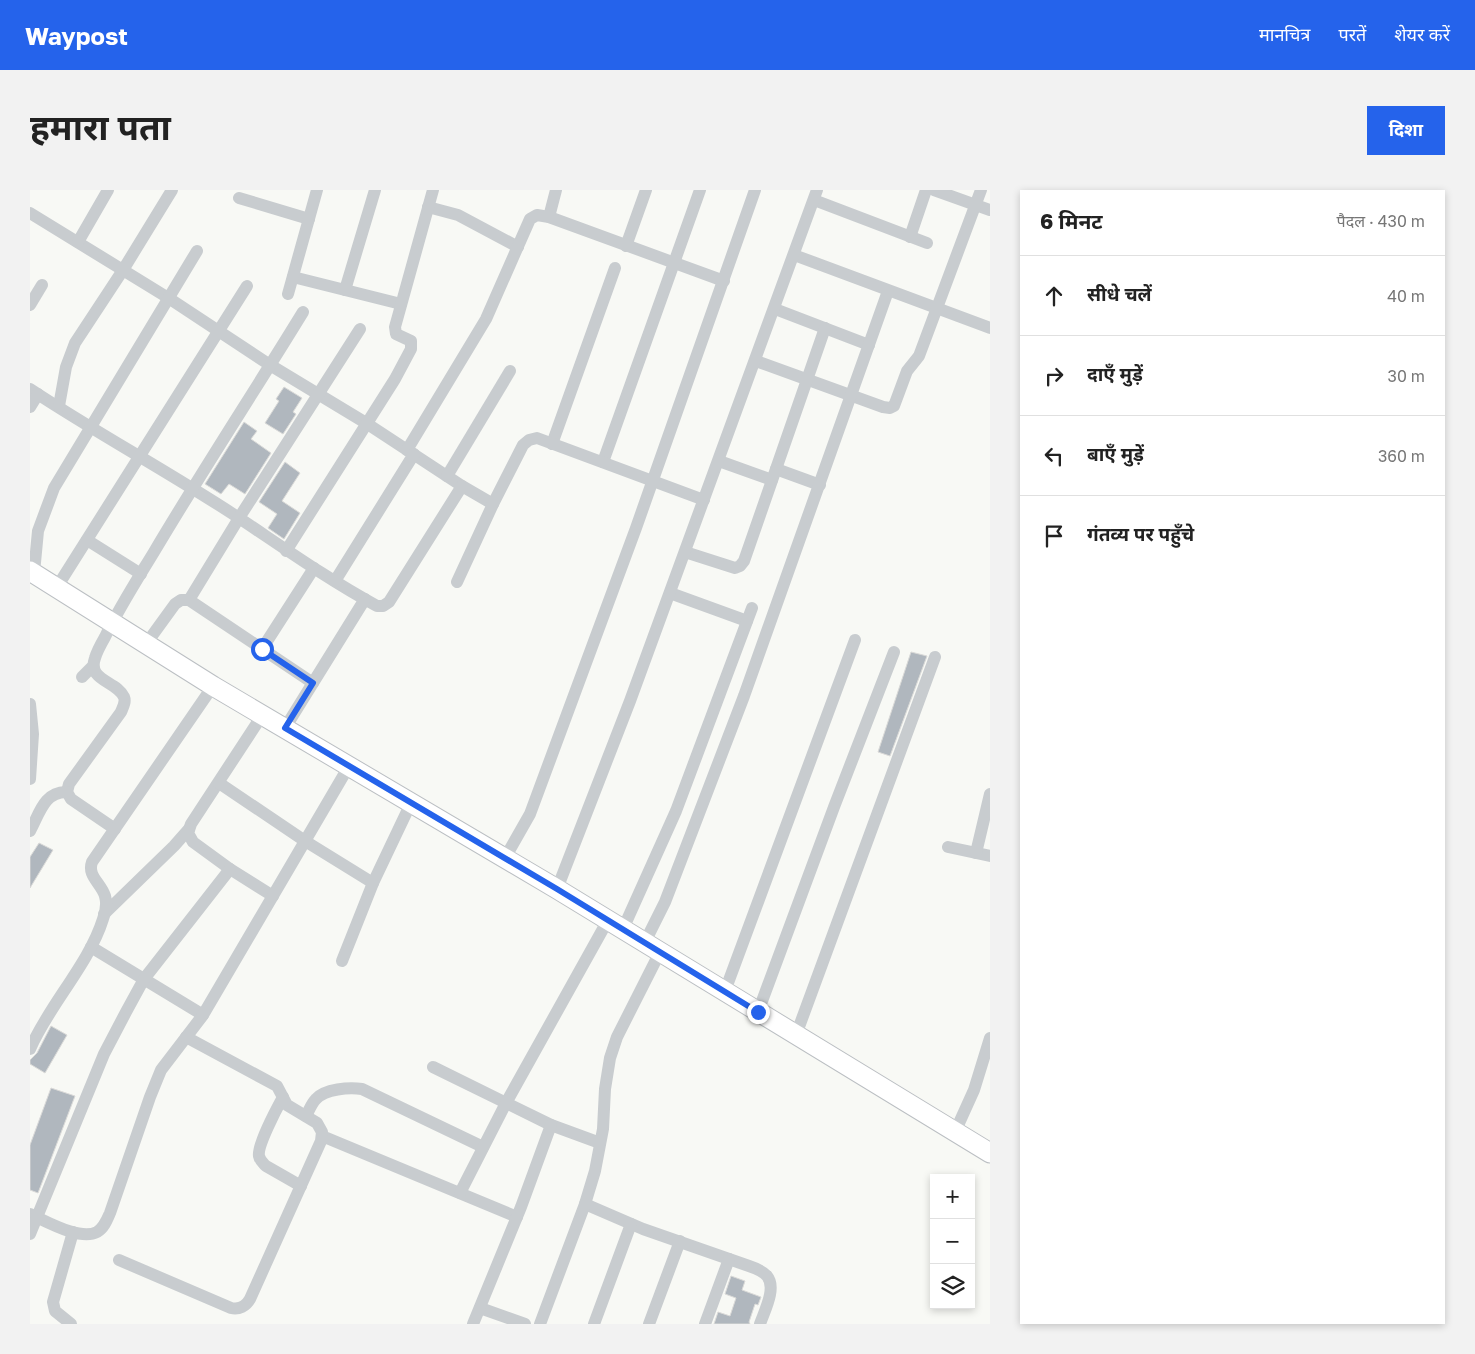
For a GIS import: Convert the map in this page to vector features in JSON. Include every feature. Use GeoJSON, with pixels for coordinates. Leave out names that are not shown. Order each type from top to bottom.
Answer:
{"type":"FeatureCollection","features":[{"type":"Feature","properties":{"kind":"main road"},"geometry":{"type":"LineString","coordinates":[[32,572],[213,686],[616,924],[990,1153]]}},
{"type":"Feature","properties":{"kind":"street"},"geometry":{"type":"LineString","coordinates":[[72,239],[108,190]]}},
{"type":"Feature","properties":{"kind":"street"},"geometry":{"type":"LineString","coordinates":[[30,407],[45,398],[66,367],[75,343],[172,190]]}},
{"type":"Feature","properties":{"kind":"street"},"geometry":{"type":"LineString","coordinates":[[288,294],[317,190]]}},
{"type":"Feature","properties":{"kind":"street"},"geometry":{"type":"LineString","coordinates":[[345,290],[374,190]]}},
{"type":"Feature","properties":{"kind":"street"},"geometry":{"type":"LineString","coordinates":[[286,551],[395,379],[411,349],[411,341],[396,334],[394,331],[433,190]]}},
{"type":"Feature","properties":{"kind":"street"},"geometry":{"type":"LineString","coordinates":[[549,217],[556,190]]}},
{"type":"Feature","properties":{"kind":"street"},"geometry":{"type":"LineString","coordinates":[[626,246],[646,190]]}},
{"type":"Feature","properties":{"kind":"street"},"geometry":{"type":"LineString","coordinates":[[603,462],[700,190]]}},
{"type":"Feature","properties":{"kind":"street"},"geometry":{"type":"LineString","coordinates":[[505,858],[530,814],[652,481],[755,190]]}},
{"type":"Feature","properties":{"kind":"street"},"geometry":{"type":"LineString","coordinates":[[910,237],[926,190]]}},
{"type":"Feature","properties":{"kind":"street"},"geometry":{"type":"LineString","coordinates":[[934,190],[990,210]]}},
{"type":"Feature","properties":{"kind":"street"},"geometry":{"type":"LineString","coordinates":[[756,361],[883,407],[890,408],[894,406],[907,371],[919,356],[981,190]]}},
{"type":"Feature","properties":{"kind":"street"},"geometry":{"type":"LineString","coordinates":[[557,889],[627,710],[775,309],[815,193],[927,243]]}},
{"type":"Feature","properties":{"kind":"street"},"geometry":{"type":"LineString","coordinates":[[239,198],[309,219]]}},
{"type":"Feature","properties":{"kind":"street"},"geometry":{"type":"LineString","coordinates":[[428,207],[458,215],[518,247]]}},
{"type":"Feature","properties":{"kind":"street"},"geometry":{"type":"LineString","coordinates":[[30,213],[170,299],[270,365],[366,423],[493,504]]}},
{"type":"Feature","properties":{"kind":"street"},"geometry":{"type":"LineString","coordinates":[[335,581],[483,326],[530,219],[536,215],[549,217],[724,281]]}},
{"type":"Feature","properties":{"kind":"street"},"geometry":{"type":"LineString","coordinates":[[32,572],[38,530],[54,488],[197,252]]}},
{"type":"Feature","properties":{"kind":"street"},"geometry":{"type":"LineString","coordinates":[[794,255],[888,292],[990,326]]}},
{"type":"Feature","properties":{"kind":"street"},"geometry":{"type":"LineString","coordinates":[[552,444],[616,268]]}},
{"type":"Feature","properties":{"kind":"street"},"geometry":{"type":"LineString","coordinates":[[293,277],[401,304]]}},
{"type":"Feature","properties":{"kind":"street"},"geometry":{"type":"LineString","coordinates":[[30,305],[42,285]]}},
{"type":"Feature","properties":{"kind":"street"},"geometry":{"type":"LineString","coordinates":[[57,588],[247,286]]}},
{"type":"Feature","properties":{"kind":"street"},"geometry":{"type":"LineString","coordinates":[[540,1324],[595,1171],[603,1129],[605,1089],[610,1058],[653,947],[662,908],[744,696],[888,292]]}},
{"type":"Feature","properties":{"kind":"street"},"geometry":{"type":"LineString","coordinates":[[775,309],[870,345]]}},
{"type":"Feature","properties":{"kind":"street"},"geometry":{"type":"LineString","coordinates":[[82,677],[93,666],[112,622],[140,574],[304,312]]}},
{"type":"Feature","properties":{"kind":"street"},"geometry":{"type":"LineString","coordinates":[[685,552],[735,568],[744,561],[825,328]]}},
{"type":"Feature","properties":{"kind":"street"},"geometry":{"type":"LineString","coordinates":[[189,600],[360,329]]}},
{"type":"Feature","properties":{"kind":"street"},"geometry":{"type":"LineString","coordinates":[[447,476],[510,371]]}},
{"type":"Feature","properties":{"kind":"street"},"geometry":{"type":"LineString","coordinates":[[45,398],[239,518],[286,551],[377,606],[383,606],[389,602],[462,486]]}},
{"type":"Feature","properties":{"kind":"street"},"geometry":{"type":"LineString","coordinates":[[457,582],[493,504],[523,445],[529,440],[537,438],[704,500]]}},
{"type":"Feature","properties":{"kind":"street"},"geometry":{"type":"LineString","coordinates":[[719,461],[820,485]]}},
{"type":"Feature","properties":{"kind":"street"},"geometry":{"type":"LineString","coordinates":[[87,540],[140,574]]}},
{"type":"Feature","properties":{"kind":"street"},"geometry":{"type":"LineString","coordinates":[[262,649],[314,568]]}},
{"type":"Feature","properties":{"kind":"street"},"geometry":{"type":"LineString","coordinates":[[670,593],[727,614],[745,627]]}},
{"type":"Feature","properties":{"kind":"street"},"geometry":{"type":"LineString","coordinates":[[285,728],[365,599]]}},
{"type":"Feature","properties":{"kind":"street"},"geometry":{"type":"LineString","coordinates":[[146,644],[175,604],[181,600],[189,600],[313,683]]}},
{"type":"Feature","properties":{"kind":"street"},"geometry":{"type":"LineString","coordinates":[[460,1193],[506,1103],[616,924],[676,812],[752,608]]}},
{"type":"Feature","properties":{"kind":"street"},"geometry":{"type":"LineString","coordinates":[[725,992],[855,640]]}},
{"type":"Feature","properties":{"kind":"street"},"geometry":{"type":"LineString","coordinates":[[758,1012],[894,652]]}},
{"type":"Feature","properties":{"kind":"street"},"geometry":{"type":"LineString","coordinates":[[796,1034],[935,657]]}},
{"type":"Feature","properties":{"kind":"street"},"geometry":{"type":"LineString","coordinates":[[93,666],[95,672],[124,697],[124,704],[121,712],[69,784],[67,792],[71,799],[115,829]]}},
{"type":"Feature","properties":{"kind":"street"},"geometry":{"type":"LineString","coordinates":[[30,1049],[42,1025],[91,947],[106,908],[105,896],[92,874],[91,866],[213,686]]}},
{"type":"Feature","properties":{"kind":"street"},"geometry":{"type":"LineString","coordinates":[[30,704],[30,779]]}},
{"type":"Feature","properties":{"kind":"street"},"geometry":{"type":"LineString","coordinates":[[263,714],[190,824],[189,838],[230,869],[273,896]]}},
{"type":"Feature","properties":{"kind":"street"},"geometry":{"type":"LineString","coordinates":[[34,1215],[73,1232],[83,1234],[97,1232],[106,1223],[155,1083],[167,1060],[203,1015],[349,766]]}},
{"type":"Feature","properties":{"kind":"street"},"geometry":{"type":"LineString","coordinates":[[219,783],[305,841],[373,882]]}},
{"type":"Feature","properties":{"kind":"street"},"geometry":{"type":"LineString","coordinates":[[30,831],[48,798],[53,794],[67,792]]}},
{"type":"Feature","properties":{"kind":"street"},"geometry":{"type":"LineString","coordinates":[[976,853],[990,794]]}},
{"type":"Feature","properties":{"kind":"street"},"geometry":{"type":"LineString","coordinates":[[342,961],[373,882],[411,803]]}},
{"type":"Feature","properties":{"kind":"street"},"geometry":{"type":"LineString","coordinates":[[104,914],[189,829]]}},
{"type":"Feature","properties":{"kind":"street"},"geometry":{"type":"LineString","coordinates":[[948,847],[990,856]]}},
{"type":"Feature","properties":{"kind":"street"},"geometry":{"type":"LineString","coordinates":[[30,1234],[34,1215],[104,1054],[144,979],[230,869]]}},
{"type":"Feature","properties":{"kind":"street"},"geometry":{"type":"LineString","coordinates":[[91,947],[203,1015]]}},
{"type":"Feature","properties":{"kind":"street"},"geometry":{"type":"LineString","coordinates":[[119,1260],[230,1308],[243,1306],[250,1298],[302,1186],[322,1136],[317,1123],[287,1106],[280,1089],[274,1084],[186,1037]]}},
{"type":"Feature","properties":{"kind":"street"},"geometry":{"type":"LineString","coordinates":[[955,1132],[986,1072],[990,1038]]}},
{"type":"Feature","properties":{"kind":"street"},"geometry":{"type":"LineString","coordinates":[[433,1067],[551,1125],[600,1143]]}},
{"type":"Feature","properties":{"kind":"street"},"geometry":{"type":"LineString","coordinates":[[306,1116],[314,1101],[320,1096],[347,1089],[362,1090],[483,1147]]}},
{"type":"Feature","properties":{"kind":"street"},"geometry":{"type":"LineString","coordinates":[[283,1097],[262,1143],[259,1155],[262,1163],[266,1166],[302,1186]]}},
{"type":"Feature","properties":{"kind":"street"},"geometry":{"type":"LineString","coordinates":[[472,1324],[517,1217],[551,1125]]}},
{"type":"Feature","properties":{"kind":"street"},"geometry":{"type":"LineString","coordinates":[[322,1136],[517,1217]]}},
{"type":"Feature","properties":{"kind":"street"},"geometry":{"type":"LineString","coordinates":[[584,1204],[631,1224],[758,1270],[769,1280],[770,1291],[760,1324]]}},
{"type":"Feature","properties":{"kind":"street"},"geometry":{"type":"LineString","coordinates":[[594,1324],[631,1224]]}},
{"type":"Feature","properties":{"kind":"street"},"geometry":{"type":"LineString","coordinates":[[71,1324],[55,1310],[53,1302],[73,1232]]}},
{"type":"Feature","properties":{"kind":"street"},"geometry":{"type":"LineString","coordinates":[[650,1324],[680,1241]]}},
{"type":"Feature","properties":{"kind":"street"},"geometry":{"type":"LineString","coordinates":[[705,1324],[728,1258]]}},
{"type":"Feature","properties":{"kind":"street"},"geometry":{"type":"LineString","coordinates":[[480,1308],[525,1324]]}},
{"type":"Feature","properties":{"kind":"building"},"geometry":{"type":"Polygon","coordinates":[[[284,387],[302,398],[293,412],[296,414],[283,434],[265,423],[279,401],[276,399],[284,387]]]}},
{"type":"Feature","properties":{"kind":"building"},"geometry":{"type":"Polygon","coordinates":[[[244,422],[257,431],[251,439],[271,453],[245,494],[229,484],[221,494],[205,484],[244,422]]]}},
{"type":"Feature","properties":{"kind":"building"},"geometry":{"type":"Polygon","coordinates":[[[285,462],[300,473],[282,501],[300,513],[284,539],[268,528],[277,514],[259,502],[285,462]]]}},
{"type":"Feature","properties":{"kind":"building"},"geometry":{"type":"Polygon","coordinates":[[[911,652],[927,656],[890,756],[878,752],[911,652]]]}},
{"type":"Feature","properties":{"kind":"building"},"geometry":{"type":"Polygon","coordinates":[[[39,843],[53,850],[30,888],[30,857],[39,843]]]}},
{"type":"Feature","properties":{"kind":"building"},"geometry":{"type":"Polygon","coordinates":[[[51,1026],[67,1035],[45,1073],[30,1064],[30,1060],[37,1053],[51,1026]]]}},
{"type":"Feature","properties":{"kind":"building"},"geometry":{"type":"Polygon","coordinates":[[[51,1088],[75,1096],[38,1193],[30,1190],[30,1145],[51,1088]]]}},
{"type":"Feature","properties":{"kind":"building"},"geometry":{"type":"Polygon","coordinates":[[[731,1276],[745,1281],[742,1290],[761,1297],[758,1305],[755,1304],[750,1324],[714,1324],[718,1312],[730,1316],[736,1298],[725,1294],[731,1276]]]}},
{"type":"Feature","properties":{"kind":"route"},"geometry":{"type":"LineString","coordinates":[[262,649],[313,683],[285,728],[557,889],[758,1012]]}}]}
